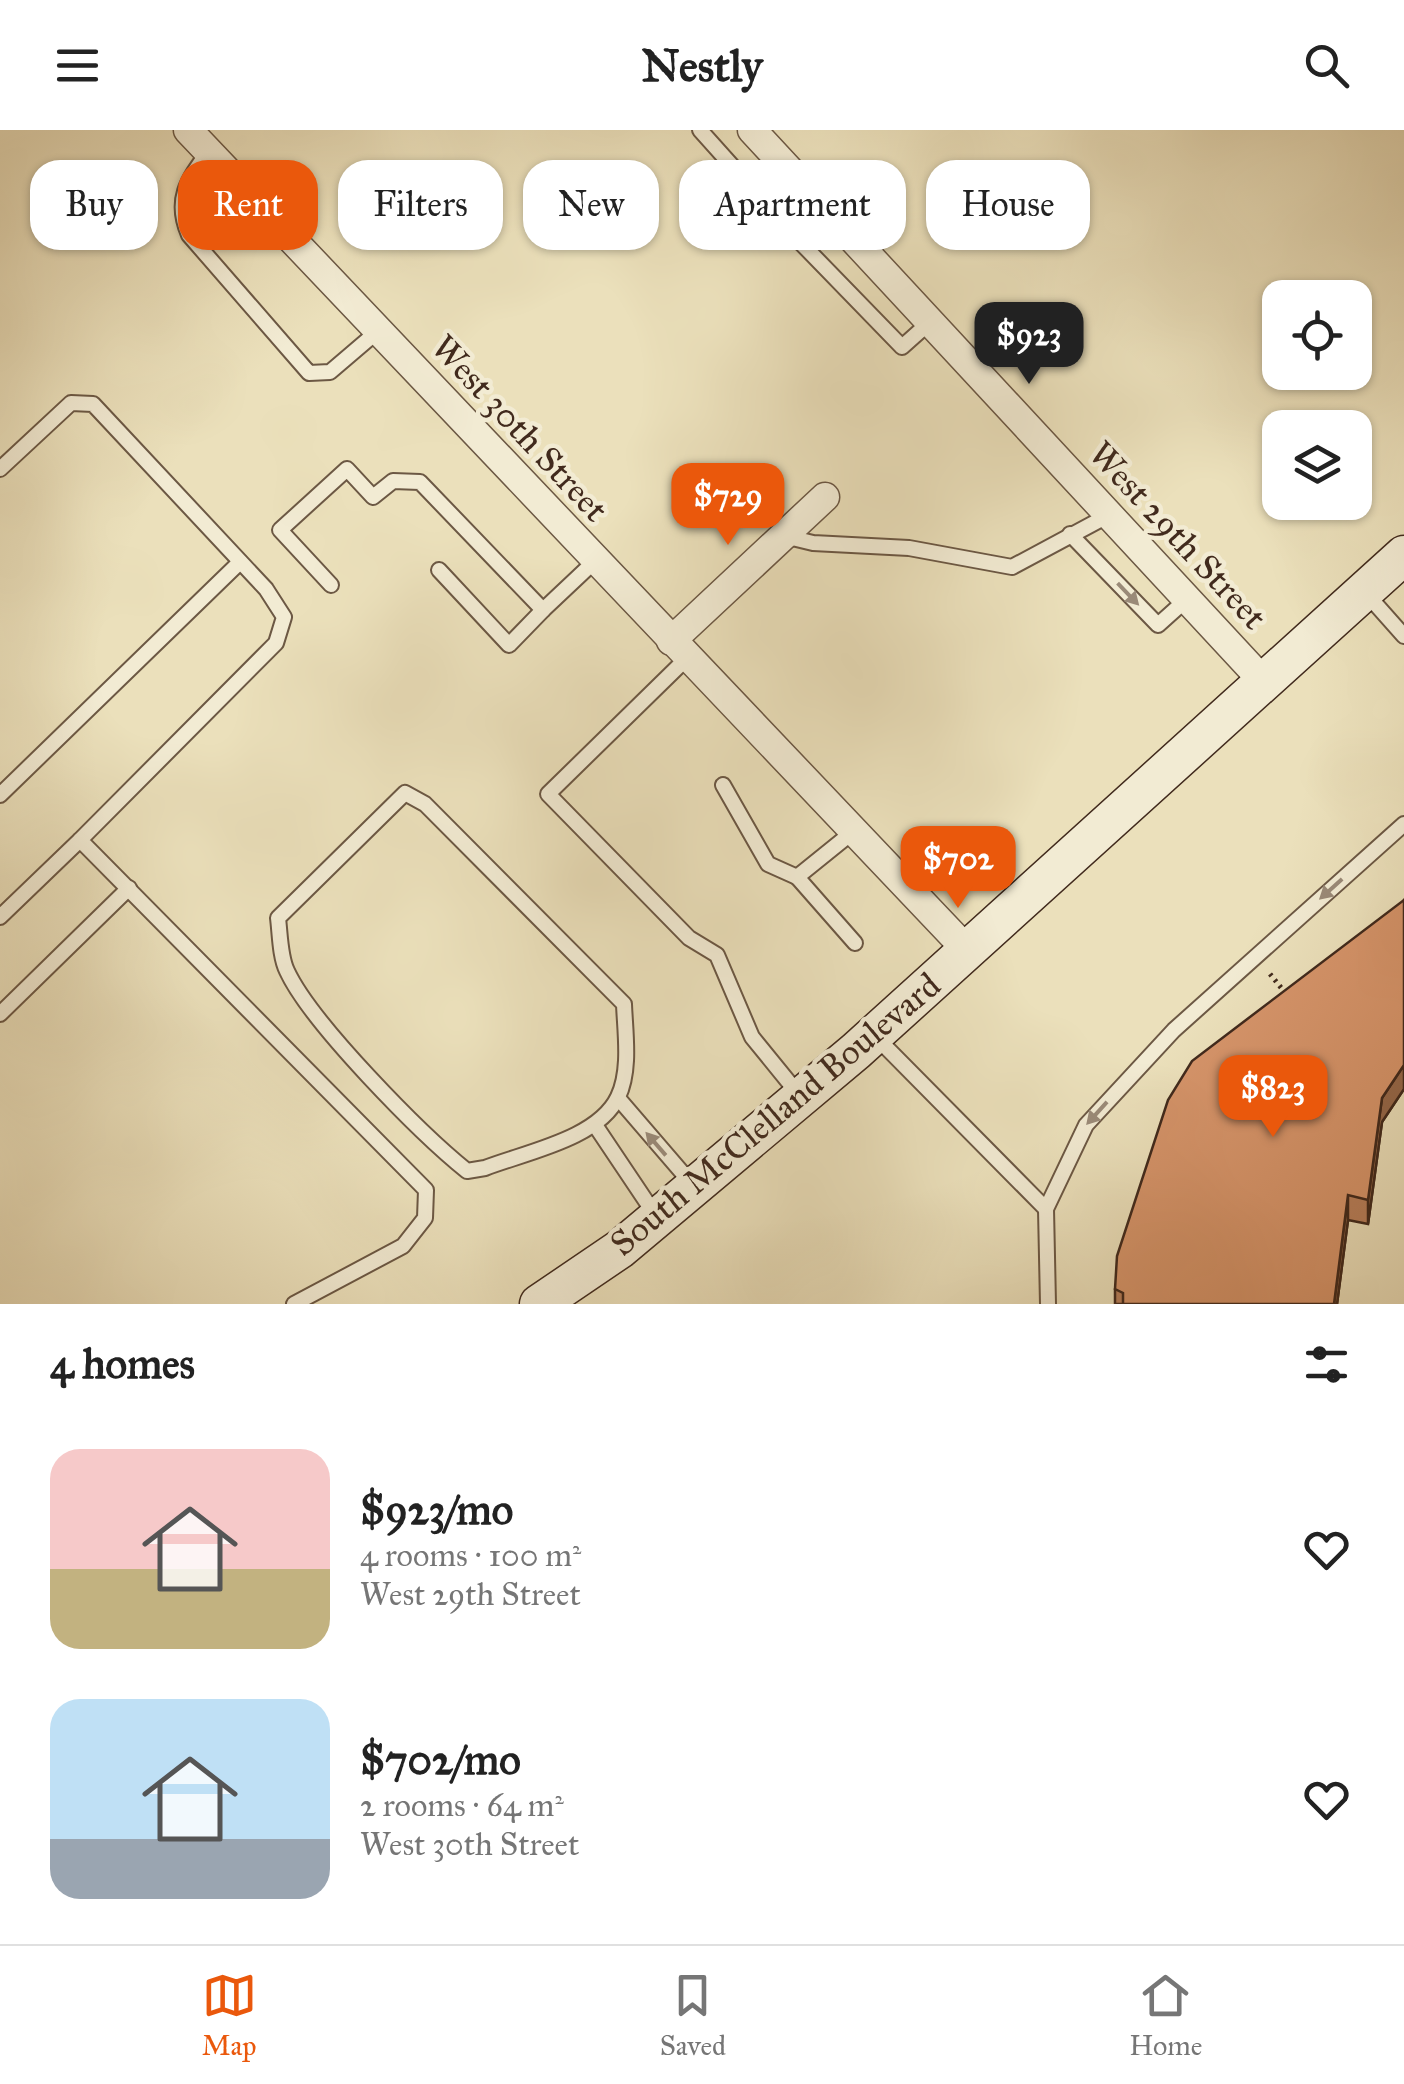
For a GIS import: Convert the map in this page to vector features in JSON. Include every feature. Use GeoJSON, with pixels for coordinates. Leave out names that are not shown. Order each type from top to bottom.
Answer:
{"type":"FeatureCollection","features":[{"type":"Feature","properties":{"kind":"main road","name":"South McClelland Boulevard"},"geometry":{"type":"LineString","coordinates":[[539,1304],[658,1218],[802,1098],[1404,554]]}},
{"type":"Feature","properties":{"kind":"street","name":"West 30th Street"},"geometry":{"type":"LineString","coordinates":[[188,130],[966,949]]}},
{"type":"Feature","properties":{"kind":"street","name":"West 29th Street"},"geometry":{"type":"LineString","coordinates":[[752,130],[780,160]]}},
{"type":"Feature","properties":{"kind":"street","name":"West 29th Street"},"geometry":{"type":"LineString","coordinates":[[863,250],[1264,682]]}},
{"type":"Feature","properties":{"kind":"street"},"geometry":{"type":"LineString","coordinates":[[679,650],[783,536],[825,497]]}},
{"type":"Feature","properties":{"kind":"lane"},"geometry":{"type":"LineString","coordinates":[[700,130],[727,160]]}},
{"type":"Feature","properties":{"kind":"lane"},"geometry":{"type":"LineString","coordinates":[[208,152],[183,188],[180,215],[184,225],[309,373],[330,372],[378,331]]}},
{"type":"Feature","properties":{"kind":"lane"},"geometry":{"type":"LineString","coordinates":[[809,250],[902,347],[930,322]]}},
{"type":"Feature","properties":{"kind":"lane"},"geometry":{"type":"LineString","coordinates":[[0,469],[71,403],[93,404],[266,589],[284,618],[276,643],[0,917]]}},
{"type":"Feature","properties":{"kind":"lane"},"geometry":{"type":"LineString","coordinates":[[331,585],[280,530],[347,469],[373,496],[393,480],[420,482],[544,610]]}},
{"type":"Feature","properties":{"kind":"lane"},"geometry":{"type":"LineString","coordinates":[[783,536],[813,544],[909,548],[1012,566],[1109,514]]}},
{"type":"Feature","properties":{"kind":"lane"},"geometry":{"type":"LineString","coordinates":[[1070,534],[1158,626],[1187,599]]}},
{"type":"Feature","properties":{"kind":"lane"},"geometry":{"type":"LineString","coordinates":[[439,570],[509,645],[595,561]]}},
{"type":"Feature","properties":{"kind":"lane"},"geometry":{"type":"LineString","coordinates":[[0,795],[240,562]]}},
{"type":"Feature","properties":{"kind":"lane"},"geometry":{"type":"LineString","coordinates":[[1364,591],[1404,636]]}},
{"type":"Feature","properties":{"kind":"lane"},"geometry":{"type":"LineString","coordinates":[[679,650],[548,794],[689,938],[717,955],[752,1038],[802,1098]]}},
{"type":"Feature","properties":{"kind":"lane"},"geometry":{"type":"LineString","coordinates":[[722,785],[768,864],[797,877],[855,942]]}},
{"type":"Feature","properties":{"kind":"lane"},"geometry":{"type":"LineString","coordinates":[[404,793],[426,804],[624,1004],[626,1056],[618,1098],[595,1125],[467,1171],[443,1152],[330,1031],[286,970],[278,918],[404,793]]}},
{"type":"Feature","properties":{"kind":"lane"},"geometry":{"type":"LineString","coordinates":[[1048,1304],[1046,1209],[1086,1125],[1174,1030],[1404,824]]}},
{"type":"Feature","properties":{"kind":"lane"},"geometry":{"type":"LineString","coordinates":[[797,877],[854,831]]}},
{"type":"Feature","properties":{"kind":"lane"},"geometry":{"type":"LineString","coordinates":[[80,840],[426,1190],[425,1218],[404,1246],[294,1304]]}},
{"type":"Feature","properties":{"kind":"lane"},"geometry":{"type":"LineString","coordinates":[[0,1014],[129,888]]}},
{"type":"Feature","properties":{"kind":"lane"},"geometry":{"type":"LineString","coordinates":[[874,1035],[1046,1209]]}},
{"type":"Feature","properties":{"kind":"lane"},"geometry":{"type":"LineString","coordinates":[[618,1098],[696,1188]]}},
{"type":"Feature","properties":{"kind":"lane"},"geometry":{"type":"LineString","coordinates":[[595,1125],[658,1218]]}},
{"type":"Feature","properties":{"kind":"path"},"geometry":{"type":"LineString","coordinates":[[1270,974],[1296,1006]]}},
{"type":"Feature","properties":{"kind":"building"},"geometry":{"type":"Polygon","coordinates":[[[1404,900],[1404,1065],[1382,1098],[1368,1200],[1348,1195],[1334,1304],[1123,1304],[1123,1293],[1115,1289],[1117,1256],[1168,1100],[1192,1061],[1404,900]]]}}]}
